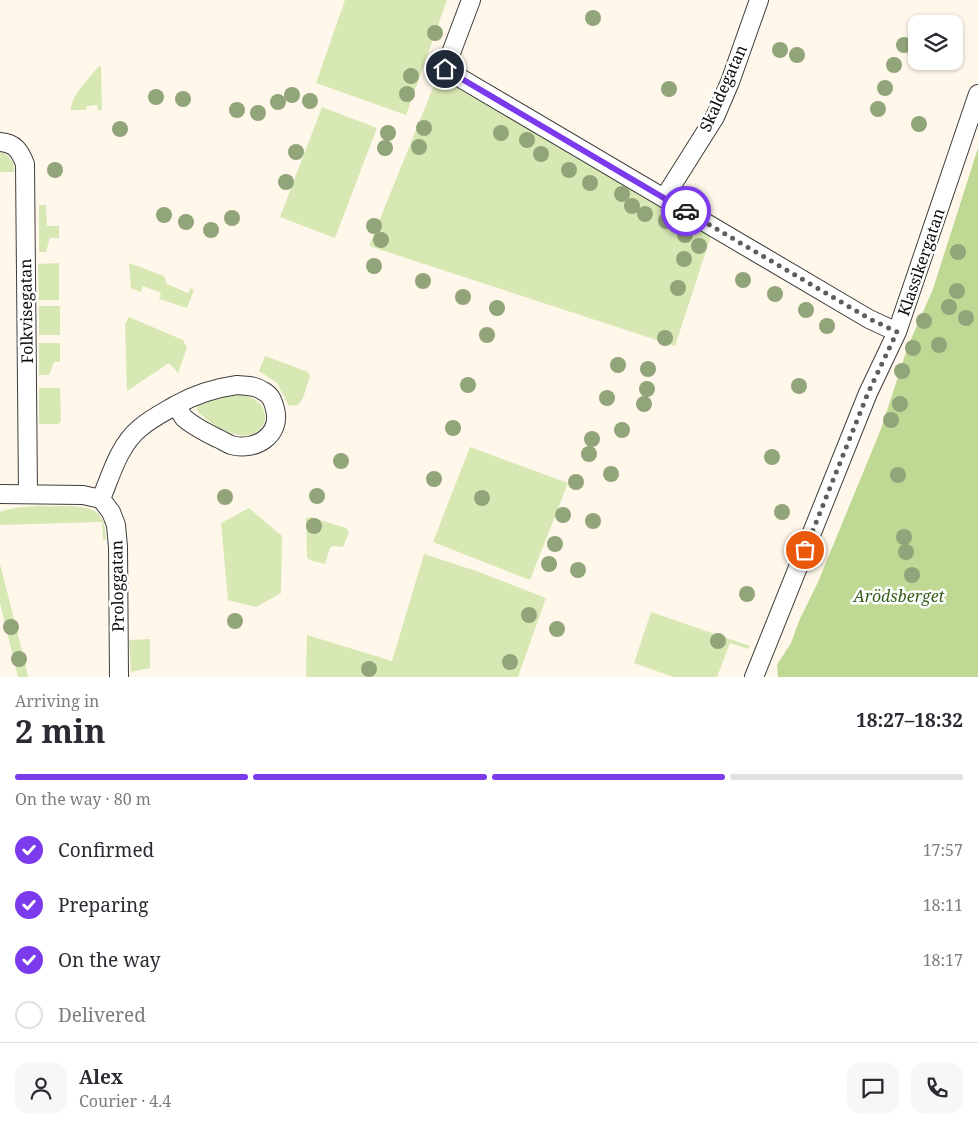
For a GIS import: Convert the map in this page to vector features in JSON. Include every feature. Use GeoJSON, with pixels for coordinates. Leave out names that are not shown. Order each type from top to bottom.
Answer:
{"type":"FeatureCollection","features":[{"type":"Feature","properties":{"kind":"street"},"geometry":{"type":"LineString","coordinates":[[471,0],[445,69],[870,319],[897,332]]}},
{"type":"Feature","properties":{"kind":"street","name":"Skaldegatan"},"geometry":{"type":"LineString","coordinates":[[664,198],[715,117],[730,82],[759,0]]}},
{"type":"Feature","properties":{"kind":"street","name":"Klassikergatan"},"geometry":{"type":"LineString","coordinates":[[754,677],[868,393],[897,332],[978,94]]}},
{"type":"Feature","properties":{"kind":"street","name":"Folkvisegatan"},"geometry":{"type":"LineString","coordinates":[[0,142],[11,145],[20,152],[24,164],[28,494]]}},
{"type":"Feature","properties":{"kind":"street"},"geometry":{"type":"LineString","coordinates":[[0,494],[83,495],[101,499],[116,463],[130,438],[140,428],[176,405],[190,397],[216,388],[237,385],[252,386],[262,390],[271,397],[277,418],[274,430],[267,439],[247,446],[232,445],[208,433],[185,418],[176,405]]}},
{"type":"Feature","properties":{"kind":"street","name":"Prologgatan"},"geometry":{"type":"LineString","coordinates":[[101,499],[112,512],[116,525],[118,547],[118,677]]}},
{"type":"Feature","properties":{"kind":"green space"},"geometry":{"type":"Polygon","coordinates":[[[345,0],[447,0],[406,115],[316,83],[345,0]]]}},
{"type":"Feature","properties":{"kind":"green space"},"geometry":{"type":"Polygon","coordinates":[[[101,66],[102,110],[98,110],[97,105],[87,106],[86,110],[71,110],[77,93],[98,67],[101,66]]]}},
{"type":"Feature","properties":{"kind":"green space"},"geometry":{"type":"Polygon","coordinates":[[[445,80],[712,233],[675,346],[369,246],[433,88],[445,80]]]}},
{"type":"Feature","properties":{"kind":"green space"},"geometry":{"type":"Polygon","coordinates":[[[322,107],[377,128],[335,238],[280,217],[322,107]]]}},
{"type":"Feature","properties":{"kind":"green space","name":"Arödsberget"},"geometry":{"type":"Polygon","coordinates":[[[978,148],[978,677],[778,677],[777,665],[791,643],[799,621],[818,582],[881,429],[908,346],[933,289],[978,148]]]}},
{"type":"Feature","properties":{"kind":"green space"},"geometry":{"type":"Polygon","coordinates":[[[0,151],[11,159],[14,165],[14,172],[0,172],[0,151]]]}},
{"type":"Feature","properties":{"kind":"green space"},"geometry":{"type":"Polygon","coordinates":[[[39,205],[46,205],[47,226],[59,226],[59,238],[50,238],[46,252],[39,252],[39,205]]]}},
{"type":"Feature","properties":{"kind":"green space"},"geometry":{"type":"Polygon","coordinates":[[[59,263],[59,300],[39,300],[38,264],[59,263]]]}},
{"type":"Feature","properties":{"kind":"green space"},"geometry":{"type":"Polygon","coordinates":[[[129,263],[164,276],[167,284],[188,293],[191,288],[194,290],[187,308],[159,299],[161,293],[143,286],[141,292],[131,288],[129,263]]]}},
{"type":"Feature","properties":{"kind":"green space"},"geometry":{"type":"Polygon","coordinates":[[[39,306],[60,306],[60,335],[39,335],[39,306]]]}},
{"type":"Feature","properties":{"kind":"green space"},"geometry":{"type":"Polygon","coordinates":[[[129,317],[183,340],[187,348],[178,373],[169,363],[127,391],[125,324],[129,317]]]}},
{"type":"Feature","properties":{"kind":"green space"},"geometry":{"type":"Polygon","coordinates":[[[39,343],[60,343],[60,362],[54,362],[49,375],[39,375],[39,343]]]}},
{"type":"Feature","properties":{"kind":"green space"},"geometry":{"type":"Polygon","coordinates":[[[265,356],[308,372],[310,376],[303,398],[298,405],[289,406],[277,383],[259,371],[265,356]]]}},
{"type":"Feature","properties":{"kind":"green space"},"geometry":{"type":"Polygon","coordinates":[[[39,388],[60,388],[61,421],[58,424],[39,424],[39,388]]]}},
{"type":"Feature","properties":{"kind":"green space"},"geometry":{"type":"Polygon","coordinates":[[[235,394],[249,397],[258,402],[264,410],[265,418],[263,425],[258,431],[250,435],[228,432],[207,420],[198,412],[196,404],[199,401],[235,394]]]}},
{"type":"Feature","properties":{"kind":"green space"},"geometry":{"type":"Polygon","coordinates":[[[470,447],[568,483],[530,580],[433,542],[470,447]]]}},
{"type":"Feature","properties":{"kind":"green space"},"geometry":{"type":"Polygon","coordinates":[[[69,506],[86,508],[97,513],[104,523],[106,540],[103,540],[102,522],[0,525],[0,512],[8,509],[69,506]]]}},
{"type":"Feature","properties":{"kind":"green space"},"geometry":{"type":"Polygon","coordinates":[[[249,508],[282,536],[281,593],[256,607],[228,600],[221,523],[249,508]]]}},
{"type":"Feature","properties":{"kind":"green space"},"geometry":{"type":"Polygon","coordinates":[[[310,517],[346,528],[349,532],[343,547],[333,546],[330,548],[325,564],[310,560],[307,557],[306,518],[310,517]]]}},
{"type":"Feature","properties":{"kind":"green space"},"geometry":{"type":"Polygon","coordinates":[[[424,554],[479,572],[546,598],[518,677],[306,677],[307,635],[392,661],[424,554]]]}},
{"type":"Feature","properties":{"kind":"green space"},"geometry":{"type":"Polygon","coordinates":[[[0,564],[28,677],[18,677],[0,603],[0,564]]]}},
{"type":"Feature","properties":{"kind":"green space"},"geometry":{"type":"Polygon","coordinates":[[[651,612],[750,646],[748,649],[730,643],[717,677],[673,677],[634,663],[651,612]]]}},
{"type":"Feature","properties":{"kind":"green space"},"geometry":{"type":"Polygon","coordinates":[[[150,639],[150,668],[131,672],[129,640],[150,639]]]}},
{"type":"Feature","properties":{"kind":"way so far"},"geometry":{"type":"LineString","coordinates":[[686,211],[870,319],[897,332],[868,393],[805,550]]}},
{"type":"Feature","properties":{"kind":"route"},"geometry":{"type":"LineString","coordinates":[[445,69],[686,211]]}}]}
